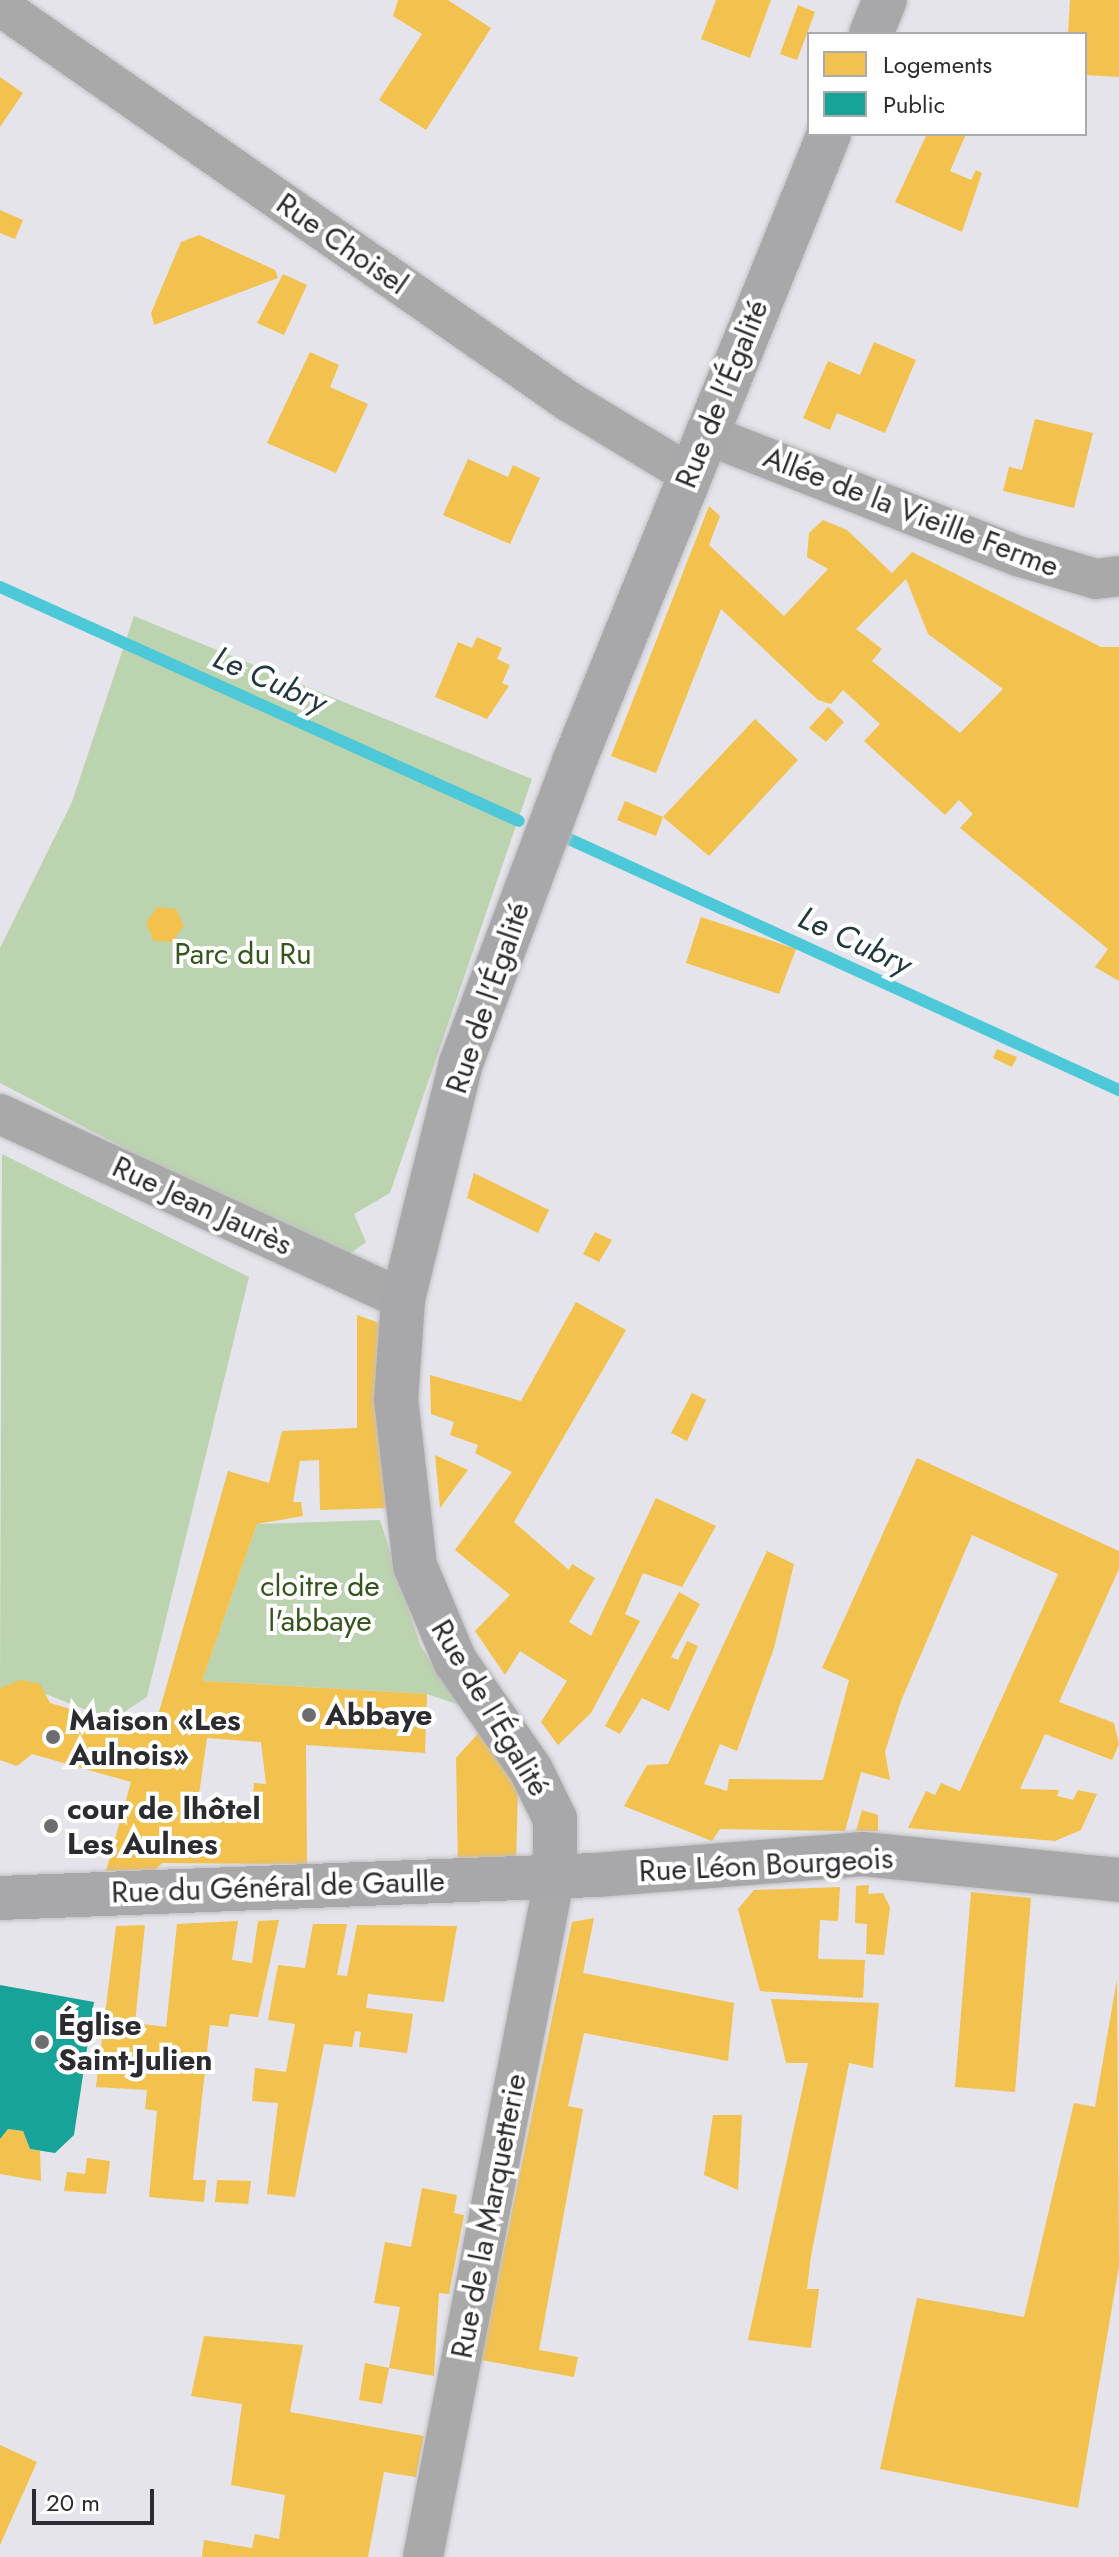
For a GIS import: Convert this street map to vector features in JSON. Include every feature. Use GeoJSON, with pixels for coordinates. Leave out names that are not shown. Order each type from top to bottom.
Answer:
{"type":"FeatureCollection","features":[{"type":"Feature","properties":{"kind":"street"},"geometry":{"type":"LineString","coordinates":[[872,32],[885,0]]}},
{"type":"Feature","properties":{"kind":"street","name":"Rue Choisel"},"geometry":{"type":"LineString","coordinates":[[0,6],[568,401],[689,474]]}},
{"type":"Feature","properties":{"kind":"street","name":"Rue de l'Égalité"},"geometry":{"type":"LineString","coordinates":[[555,1875],[555,1819],[531,1770],[455,1661],[415,1566],[396,1400],[403,1299],[461,1063],[689,474],[828,136]]}},
{"type":"Feature","properties":{"kind":"street","name":"Allée de la Vieille Ferme"},"geometry":{"type":"LineString","coordinates":[[705,434],[1018,556],[1096,579],[1119,576]]}},
{"type":"Feature","properties":{"kind":"street","name":"Rue Jean Jaurès"},"geometry":{"type":"LineString","coordinates":[[0,1114],[403,1299]]}},
{"type":"Feature","properties":{"kind":"street","name":"Rue Léon Bourgeois"},"geometry":{"type":"LineString","coordinates":[[555,1875],[863,1854],[1119,1880]]}},
{"type":"Feature","properties":{"kind":"street","name":"Rue du Général de Gaulle"},"geometry":{"type":"LineString","coordinates":[[0,1898],[555,1875]]}},
{"type":"Feature","properties":{"kind":"street","name":"Rue de la Marquetterie"},"geometry":{"type":"LineString","coordinates":[[423,2557],[555,1875]]}},
{"type":"Feature","properties":{"kind":"green space","name":"Parc du Ru"},"geometry":{"type":"Polygon","coordinates":[[[134,616],[532,779],[390,1193],[354,1214],[366,1242],[354,1251],[333,1257],[0,1083],[0,948],[72,802],[134,616]]]}},
{"type":"Feature","properties":{"kind":"green space"},"geometry":{"type":"Polygon","coordinates":[[[2,1154],[249,1277],[147,1697],[112,1720],[20,1684],[0,1688],[2,1154]]]}},
{"type":"Feature","properties":{"kind":"green space","name":"cloitre de l'abbaye"},"geometry":{"type":"Polygon","coordinates":[[[380,1520],[420,1645],[459,1705],[427,1694],[202,1681],[257,1524],[380,1520]]]}},
{"type":"Feature","properties":{"kind":"building: Logements"},"geometry":{"type":"Polygon","coordinates":[[[398,0],[448,0],[491,28],[426,130],[379,100],[422,34],[393,16],[398,0]]]}},
{"type":"Feature","properties":{"kind":"building: Logements"},"geometry":{"type":"Polygon","coordinates":[[[716,0],[771,0],[750,58],[701,39],[716,0]]]}},
{"type":"Feature","properties":{"kind":"building: Logements"},"geometry":{"type":"Polygon","coordinates":[[[1070,0],[1119,0],[1119,77],[1087,75],[1087,32],[1068,32],[1070,0]]]}},
{"type":"Feature","properties":{"kind":"building: Logements"},"geometry":{"type":"Polygon","coordinates":[[[798,5],[815,12],[797,60],[780,54],[798,5]]]}},
{"type":"Feature","properties":{"kind":"building: Logements"},"geometry":{"type":"Polygon","coordinates":[[[0,77],[23,93],[0,127],[0,77]]]}},
{"type":"Feature","properties":{"kind":"building: Logements"},"geometry":{"type":"Polygon","coordinates":[[[926,136],[965,136],[950,171],[971,180],[976,170],[982,173],[962,232],[895,202],[926,136]]]}},
{"type":"Feature","properties":{"kind":"building: Logements"},"geometry":{"type":"Polygon","coordinates":[[[0,210],[23,220],[15,239],[0,233],[0,210]]]}},
{"type":"Feature","properties":{"kind":"building: Logements"},"geometry":{"type":"Polygon","coordinates":[[[199,235],[275,270],[278,278],[154,325],[151,313],[181,242],[199,235]]]}},
{"type":"Feature","properties":{"kind":"building: Logements"},"geometry":{"type":"Polygon","coordinates":[[[283,274],[307,285],[284,335],[257,323],[283,274]]]}},
{"type":"Feature","properties":{"kind":"building: Logements"},"geometry":{"type":"Polygon","coordinates":[[[874,342],[916,360],[885,433],[837,413],[830,430],[803,418],[828,361],[860,375],[874,342]]]}},
{"type":"Feature","properties":{"kind":"building: Logements"},"geometry":{"type":"Polygon","coordinates":[[[310,352],[339,365],[330,387],[368,404],[336,473],[267,443],[310,352]]]}},
{"type":"Feature","properties":{"kind":"building: Logements"},"geometry":{"type":"Polygon","coordinates":[[[1035,419],[1093,433],[1074,508],[1003,491],[1009,467],[1022,470],[1035,419]]]}},
{"type":"Feature","properties":{"kind":"building: Logements"},"geometry":{"type":"Polygon","coordinates":[[[468,459],[508,477],[513,465],[540,478],[510,544],[443,515],[468,459]]]}},
{"type":"Feature","properties":{"kind":"building: Logements"},"geometry":{"type":"Polygon","coordinates":[[[709,506],[720,516],[709,545],[784,616],[828,569],[807,557],[809,533],[823,520],[847,530],[892,573],[912,552],[1101,647],[1119,647],[1119,981],[1095,967],[1108,949],[960,828],[973,814],[959,800],[945,815],[864,741],[880,724],[843,690],[831,704],[818,700],[721,609],[656,773],[611,756],[709,506]],[[906,579],[856,629],[882,649],[872,661],[960,733],[1003,689],[928,634],[906,579]]]}},
{"type":"Feature","properties":{"kind":"building: Logements"},"geometry":{"type":"Polygon","coordinates":[[[477,637],[502,648],[497,659],[510,665],[502,683],[509,686],[487,719],[435,697],[458,642],[472,648],[477,637]]]}},
{"type":"Feature","properties":{"kind":"building: Logements"},"geometry":{"type":"Polygon","coordinates":[[[828,707],[844,722],[826,742],[809,728],[828,707]]]}},
{"type":"Feature","properties":{"kind":"building: Logements"},"geometry":{"type":"Polygon","coordinates":[[[755,719],[798,760],[709,856],[663,817],[755,719]]]}},
{"type":"Feature","properties":{"kind":"building: Logements"},"geometry":{"type":"Polygon","coordinates":[[[625,801],[663,817],[656,836],[617,820],[625,801]]]}},
{"type":"Feature","properties":{"kind":"building: Logements"},"geometry":{"type":"Polygon","coordinates":[[[157,907],[176,909],[184,926],[172,942],[154,941],[146,923],[157,907]]]}},
{"type":"Feature","properties":{"kind":"building: Logements"},"geometry":{"type":"Polygon","coordinates":[[[701,917],[796,949],[779,994],[686,963],[701,917]]]}},
{"type":"Feature","properties":{"kind":"building: Logements"},"geometry":{"type":"Polygon","coordinates":[[[997,1049],[1017,1057],[1012,1067],[993,1058],[997,1049]]]}},
{"type":"Feature","properties":{"kind":"building: Logements"},"geometry":{"type":"Polygon","coordinates":[[[474,1173],[549,1210],[538,1233],[467,1198],[474,1173]]]}},
{"type":"Feature","properties":{"kind":"building: Logements"},"geometry":{"type":"Polygon","coordinates":[[[595,1232],[612,1240],[599,1262],[583,1254],[595,1232]]]}},
{"type":"Feature","properties":{"kind":"building: Logements"},"geometry":{"type":"Polygon","coordinates":[[[576,1302],[626,1330],[514,1522],[569,1570],[572,1564],[595,1578],[569,1622],[591,1636],[656,1498],[716,1526],[682,1587],[643,1573],[625,1614],[640,1621],[591,1713],[558,1745],[541,1722],[567,1681],[520,1651],[505,1675],[475,1631],[510,1595],[455,1550],[512,1472],[475,1453],[478,1445],[450,1435],[454,1422],[431,1414],[430,1375],[521,1401],[576,1302]]]}},
{"type":"Feature","properties":{"kind":"building: Logements"},"geometry":{"type":"Polygon","coordinates":[[[357,1315],[382,1324],[389,1508],[320,1510],[319,1460],[300,1461],[293,1502],[301,1502],[303,1516],[257,1524],[202,1681],[427,1694],[425,1753],[306,1745],[307,1864],[162,1863],[155,1870],[106,1871],[131,1782],[32,1754],[17,1766],[0,1760],[0,1688],[21,1680],[40,1684],[50,1703],[153,1733],[228,1471],[269,1483],[282,1431],[357,1428],[357,1315]],[[207,1738],[198,1801],[252,1802],[254,1783],[266,1784],[261,1742],[207,1738]]]}},
{"type":"Feature","properties":{"kind":"building: Logements"},"geometry":{"type":"Polygon","coordinates":[[[692,1393],[706,1400],[687,1441],[671,1433],[692,1393]]]}},
{"type":"Feature","properties":{"kind":"building: Logements"},"geometry":{"type":"Polygon","coordinates":[[[435,1455],[468,1470],[440,1508],[435,1455]]]}},
{"type":"Feature","properties":{"kind":"building: Logements"},"geometry":{"type":"Polygon","coordinates":[[[917,1458],[1119,1551],[1119,1569],[1059,1702],[1114,1723],[1119,1744],[1112,1760],[1045,1734],[1020,1789],[1059,1790],[1057,1796],[1073,1800],[1078,1790],[1097,1794],[1081,1830],[1055,1841],[908,1828],[926,1791],[935,1795],[941,1783],[960,1791],[1058,1574],[972,1535],[901,1701],[885,1752],[890,1780],[861,1772],[845,1831],[720,1829],[712,1841],[624,1806],[647,1765],[668,1764],[767,1551],[794,1564],[774,1648],[737,1751],[720,1744],[704,1784],[727,1791],[729,1779],[823,1780],[849,1680],[822,1668],[917,1458]]]}},
{"type":"Feature","properties":{"kind":"building: Logements"},"geometry":{"type":"Polygon","coordinates":[[[679,1592],[700,1604],[671,1657],[678,1660],[687,1641],[698,1646],[669,1711],[642,1698],[620,1734],[605,1726],[679,1592]]]}},
{"type":"Feature","properties":{"kind":"building: Logements"},"geometry":{"type":"Polygon","coordinates":[[[481,1730],[518,1782],[516,1865],[458,1865],[456,1758],[481,1730]]]}},
{"type":"Feature","properties":{"kind":"building: Logements"},"geometry":{"type":"Polygon","coordinates":[[[862,1810],[878,1815],[878,1831],[856,1831],[862,1810]]]}},
{"type":"Feature","properties":{"kind":"building: Logements"},"geometry":{"type":"Polygon","coordinates":[[[869,1885],[868,1894],[883,1893],[890,1907],[884,1955],[866,1954],[867,1924],[855,1923],[856,1886],[869,1885]]]}},
{"type":"Feature","properties":{"kind":"building: Logements"},"geometry":{"type":"Polygon","coordinates":[[[840,1887],[838,1921],[820,1920],[818,1959],[865,1960],[863,1998],[760,1991],[738,1909],[754,1890],[840,1887]]]}},
{"type":"Feature","properties":{"kind":"building: Logements"},"geometry":{"type":"Polygon","coordinates":[[[971,1892],[1031,1898],[1015,2092],[955,2087],[971,1892]]]}},
{"type":"Feature","properties":{"kind":"building: Logements"},"geometry":{"type":"Polygon","coordinates":[[[594,1918],[583,1973],[734,2003],[728,2061],[584,2033],[568,2106],[583,2109],[539,2350],[578,2357],[574,2377],[481,2360],[572,1922],[594,1918]]]}},
{"type":"Feature","properties":{"kind":"building: Logements"},"geometry":{"type":"Polygon","coordinates":[[[279,1920],[258,2017],[230,2014],[228,2027],[210,2025],[193,2180],[206,2180],[204,2202],[149,2197],[157,2111],[145,2109],[147,2090],[96,2087],[116,1926],[145,1925],[135,2023],[166,2027],[177,1924],[238,1921],[232,1960],[252,1963],[258,1921],[279,1920]]]}},
{"type":"Feature","properties":{"kind":"building: Logements"},"geometry":{"type":"Polygon","coordinates":[[[313,1924],[347,1924],[337,1975],[347,1976],[357,1925],[457,1926],[444,2002],[368,1994],[366,2008],[413,2014],[407,2053],[359,2047],[361,2032],[355,2031],[352,2047],[324,2044],[295,2197],[267,2194],[278,2103],[252,2101],[255,2068],[286,2072],[295,2024],[268,2020],[278,1965],[305,1968],[313,1924]]]}},
{"type":"Feature","properties":{"kind":"building: Logements"},"geometry":{"type":"Polygon","coordinates":[[[1117,1979],[1119,2266],[1078,2508],[880,2469],[917,2298],[1024,2317],[1074,2103],[1095,2107],[1117,1979]]]}},
{"type":"Feature","properties":{"kind":"building: Logements"},"geometry":{"type":"Polygon","coordinates":[[[771,1999],[879,2003],[873,2068],[849,2063],[811,2256],[807,2289],[819,2289],[811,2348],[748,2340],[808,2063],[786,2063],[771,1999]]]}},
{"type":"Feature","properties":{"kind":"building: Logements"},"geometry":{"type":"Polygon","coordinates":[[[713,2115],[742,2115],[738,2190],[704,2175],[713,2115]]]}},
{"type":"Feature","properties":{"kind":"building: Logements"},"geometry":{"type":"Polygon","coordinates":[[[8,2129],[23,2131],[30,2149],[40,2151],[41,2181],[0,2174],[0,2139],[8,2129]]]}},
{"type":"Feature","properties":{"kind":"building: Logements"},"geometry":{"type":"Polygon","coordinates":[[[87,2158],[110,2161],[106,2194],[64,2191],[67,2172],[85,2174],[87,2158]]]}},
{"type":"Feature","properties":{"kind":"building: Logements"},"geometry":{"type":"Polygon","coordinates":[[[217,2180],[251,2181],[248,2204],[215,2202],[217,2180]]]}},
{"type":"Feature","properties":{"kind":"building: Logements"},"geometry":{"type":"Polygon","coordinates":[[[422,2188],[457,2195],[454,2213],[464,2215],[449,2294],[439,2293],[434,2376],[389,2368],[400,2307],[374,2303],[385,2242],[411,2247],[422,2188]]]}},
{"type":"Feature","properties":{"kind":"building: Logements"},"geometry":{"type":"Polygon","coordinates":[[[204,2336],[303,2345],[290,2412],[424,2436],[416,2477],[384,2472],[368,2557],[202,2557],[204,2540],[252,2548],[255,2534],[279,2539],[285,2495],[231,2485],[242,2404],[191,2396],[204,2336]]]}},
{"type":"Feature","properties":{"kind":"building: Logements"},"geometry":{"type":"Polygon","coordinates":[[[365,2363],[389,2368],[382,2404],[359,2400],[365,2363]]]}},
{"type":"Feature","properties":{"kind":"building: Logements"},"geometry":{"type":"Polygon","coordinates":[[[0,2445],[37,2462],[0,2545],[0,2445]]]}},
{"type":"Feature","properties":{"kind":"building: Public","name":"Église Saint-Julien"},"geometry":{"type":"Polygon","coordinates":[[[0,1985],[94,2002],[74,2135],[55,2153],[30,2149],[23,2131],[8,2129],[0,2139],[0,1985]]]}},
{"type":"Feature","properties":{"kind":"waterway","name":"Le Cubry"},"geometry":{"type":"LineString","coordinates":[[0,587],[519,821]]}},
{"type":"Feature","properties":{"kind":"waterway","name":"Le Cubry"},"geometry":{"type":"LineString","coordinates":[[569,839],[1119,1090]]}},
{"type":"Feature","properties":{"kind":"place","name":"Abbaye"},"geometry":{"type":"Point","coordinates":[309,1715]}},
{"type":"Feature","properties":{"kind":"place","name":"Maison «Les Aulnois»"},"geometry":{"type":"Point","coordinates":[53,1737]}},
{"type":"Feature","properties":{"kind":"place","name":"cour de lhôtel Les Aulnes"},"geometry":{"type":"Point","coordinates":[51,1826]}},
{"type":"Feature","properties":{"kind":"place","name":"Église Saint-Julien"},"geometry":{"type":"Point","coordinates":[42,2042]}}]}
